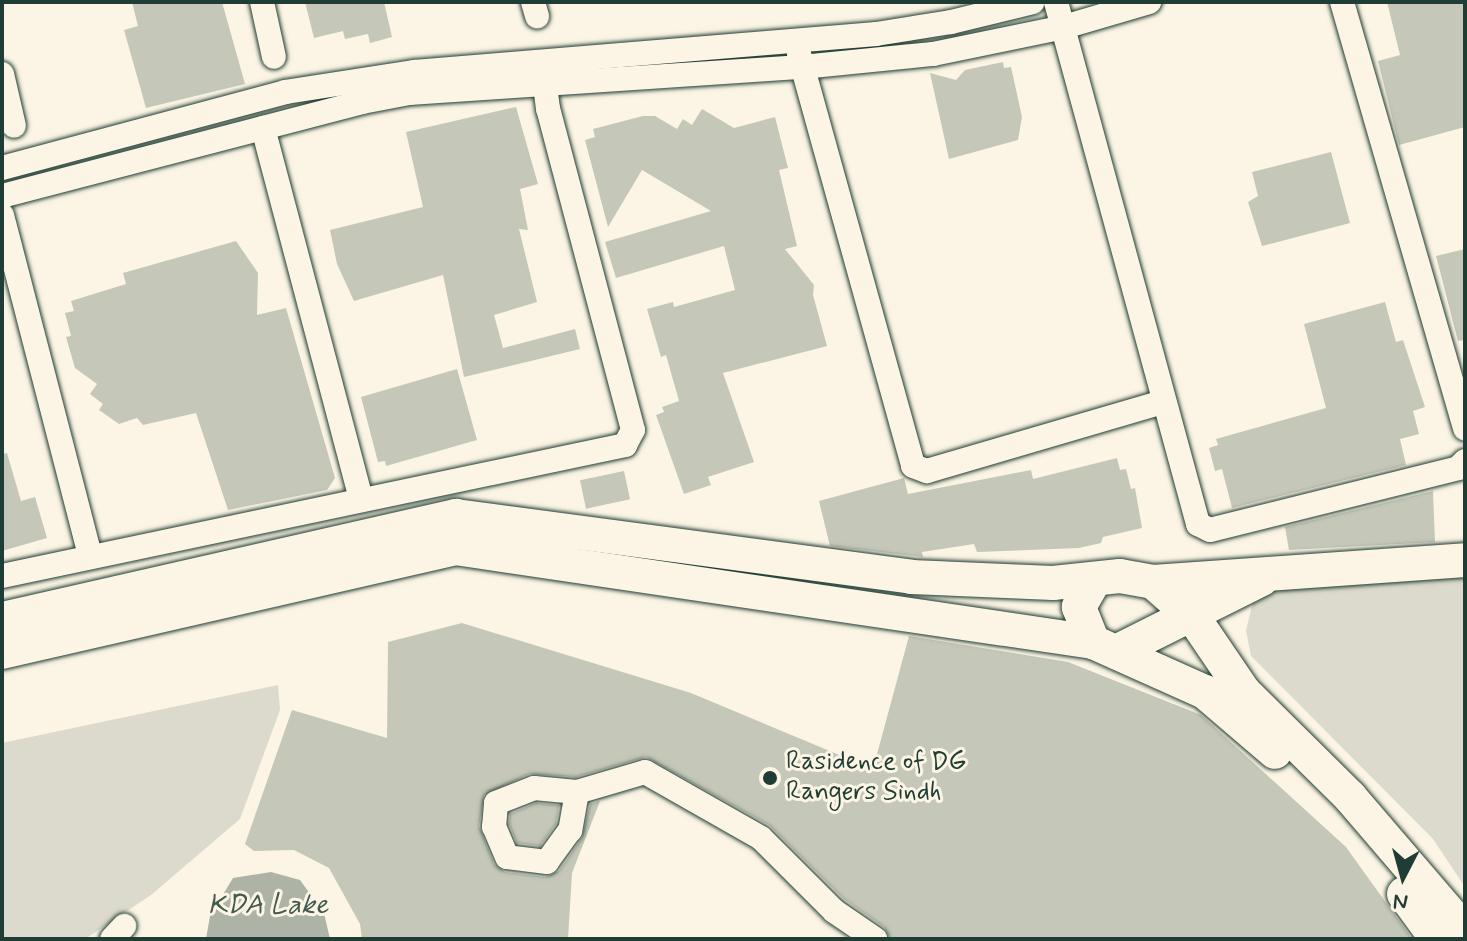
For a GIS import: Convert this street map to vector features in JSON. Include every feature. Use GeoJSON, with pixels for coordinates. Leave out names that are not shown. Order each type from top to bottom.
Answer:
{"type":"FeatureCollection","features":[{"type":"Feature","properties":{"kind":"street"},"geometry":{"type":"LineString","coordinates":[[262,2],[274,57]]}},
{"type":"Feature","properties":{"kind":"street"},"geometry":{"type":"LineString","coordinates":[[2,196],[409,93],[796,39],[876,34],[951,22],[1033,2]]}},
{"type":"Feature","properties":{"kind":"street"},"geometry":{"type":"LineString","coordinates":[[1056,2],[1198,524],[1210,530],[1458,468],[1465,461]]}},
{"type":"Feature","properties":{"kind":"street"},"geometry":{"type":"LineString","coordinates":[[2,168],[285,92],[414,72],[543,73],[802,67],[933,54],[1064,27],[1149,2]]}},
{"type":"Feature","properties":{"kind":"street"},"geometry":{"type":"LineString","coordinates":[[1342,2],[1465,429]]}},
{"type":"Feature","properties":{"kind":"street"},"geometry":{"type":"LineString","coordinates":[[796,39],[913,466],[927,471],[1163,402]]}},
{"type":"Feature","properties":{"kind":"street"},"geometry":{"type":"LineString","coordinates":[[2,576],[90,555],[625,445],[633,430],[548,109],[543,73]]}},
{"type":"Feature","properties":{"kind":"street"},"geometry":{"type":"LineString","coordinates":[[2,74],[14,126]]}},
{"type":"Feature","properties":{"kind":"street"},"geometry":{"type":"LineString","coordinates":[[263,128],[361,499]]}},
{"type":"Feature","properties":{"kind":"street"},"geometry":{"type":"LineString","coordinates":[[2,215],[90,555]]}},
{"type":"Feature","properties":{"kind":"street"},"geometry":{"type":"LineString","coordinates":[[2,619],[456,516],[911,577],[1053,583],[1120,576],[1153,582],[1465,560]]}},
{"type":"Feature","properties":{"kind":"street"},"geometry":{"type":"LineString","coordinates":[[2,652],[455,548],[1104,647],[1205,692],[1308,781],[1429,924],[1437,939]]}},
{"type":"Feature","properties":{"kind":"street"},"geometry":{"type":"LineString","coordinates":[[1104,647],[1193,617],[1274,573]]}},
{"type":"Feature","properties":{"kind":"street"},"geometry":{"type":"LineString","coordinates":[[1095,579],[1079,607],[1104,647]]}},
{"type":"Feature","properties":{"kind":"street"},"geometry":{"type":"LineString","coordinates":[[1153,582],[1193,617],[1244,692],[1350,797],[1465,931]]}},
{"type":"Feature","properties":{"kind":"street"},"geometry":{"type":"LineString","coordinates":[[1222,660],[1235,594]]}},
{"type":"Feature","properties":{"kind":"street"},"geometry":{"type":"LineString","coordinates":[[577,792],[645,772],[761,838],[834,911],[875,939]]}},
{"type":"Feature","properties":{"kind":"shaded area"},"geometry":{"type":"Polygon","coordinates":[[[1465,575],[1465,887],[1433,839],[1251,656],[1246,631],[1253,601],[1273,585],[1465,575]]]}},
{"type":"Feature","properties":{"kind":"shaded area"},"geometry":{"type":"Polygon","coordinates":[[[278,685],[280,710],[240,819],[151,895],[85,939],[2,939],[2,743],[278,685]]]}},
{"type":"Feature","properties":{"kind":"water","name":"KDA Lake"},"geometry":{"type":"Polygon","coordinates":[[[271,872],[300,880],[324,913],[330,939],[206,939],[210,916],[233,878],[271,872]]]}},
{"type":"Feature","properties":{"kind":"building"},"geometry":{"type":"Polygon","coordinates":[[[132,2],[222,2],[245,84],[146,108],[124,30],[138,26],[132,2]]]}},
{"type":"Feature","properties":{"kind":"building"},"geometry":{"type":"Polygon","coordinates":[[[305,2],[384,2],[392,37],[370,43],[368,34],[345,39],[343,31],[314,38],[305,2]]]}},
{"type":"Feature","properties":{"kind":"building"},"geometry":{"type":"Polygon","coordinates":[[[1387,2],[1465,2],[1465,127],[1399,145],[1378,61],[1400,55],[1387,2]]]}},
{"type":"Feature","properties":{"kind":"building"},"geometry":{"type":"Polygon","coordinates":[[[1003,62],[1004,68],[1011,67],[1022,117],[1018,140],[949,159],[930,73],[956,80],[965,70],[1003,62]]]}},
{"type":"Feature","properties":{"kind":"building"},"geometry":{"type":"Polygon","coordinates":[[[516,107],[538,184],[520,189],[528,230],[519,229],[537,302],[494,315],[503,348],[575,329],[580,349],[464,377],[443,275],[354,301],[337,264],[330,230],[423,207],[406,132],[516,107]]]}},
{"type":"Feature","properties":{"kind":"building"},"geometry":{"type":"Polygon","coordinates":[[[702,109],[734,128],[775,117],[788,168],[779,170],[797,246],[785,249],[814,285],[813,295],[827,346],[723,373],[754,462],[708,477],[711,485],[684,494],[656,415],[664,412],[662,407],[679,401],[666,355],[661,357],[647,309],[673,302],[674,307],[735,290],[724,246],[616,278],[605,242],[711,211],[642,170],[608,227],[585,140],[595,137],[593,129],[643,116],[655,116],[677,129],[683,119],[692,125],[702,109]]]}},
{"type":"Feature","properties":{"kind":"building"},"geometry":{"type":"Polygon","coordinates":[[[1331,152],[1350,223],[1262,246],[1248,202],[1258,196],[1252,172],[1331,152]]]}},
{"type":"Feature","properties":{"kind":"building"},"geometry":{"type":"Polygon","coordinates":[[[236,241],[258,273],[257,315],[286,308],[335,478],[327,490],[228,510],[196,413],[143,425],[137,418],[119,424],[99,410],[103,404],[90,394],[97,384],[75,368],[66,337],[71,336],[65,313],[74,311],[71,301],[126,284],[123,273],[236,241]]]}},
{"type":"Feature","properties":{"kind":"building"},"geometry":{"type":"Polygon","coordinates":[[[1465,249],[1465,340],[1458,341],[1436,256],[1465,249]]]}},
{"type":"Feature","properties":{"kind":"building"},"geometry":{"type":"Polygon","coordinates":[[[1385,302],[1396,342],[1403,340],[1425,407],[1413,411],[1419,434],[1400,439],[1406,465],[1232,508],[1222,469],[1215,471],[1209,448],[1218,445],[1216,439],[1326,408],[1304,324],[1385,302]]]}},
{"type":"Feature","properties":{"kind":"building"},"geometry":{"type":"Polygon","coordinates":[[[457,369],[477,440],[386,466],[385,461],[378,462],[361,397],[457,369]]]}},
{"type":"Feature","properties":{"kind":"building"},"geometry":{"type":"Polygon","coordinates":[[[7,453],[21,501],[35,497],[47,538],[2,551],[2,454],[7,453]]]}},
{"type":"Feature","properties":{"kind":"building"},"geometry":{"type":"Polygon","coordinates":[[[1117,458],[1120,470],[1126,469],[1131,489],[1135,488],[1142,528],[1103,537],[1101,543],[1079,548],[977,552],[974,544],[922,552],[923,557],[830,546],[819,501],[904,478],[908,494],[1031,470],[1033,479],[1117,458]]]}},
{"type":"Feature","properties":{"kind":"building"},"geometry":{"type":"Polygon","coordinates":[[[624,471],[630,499],[586,509],[580,480],[624,471]]]}},
{"type":"Feature","properties":{"kind":"building"},"geometry":{"type":"Polygon","coordinates":[[[1433,491],[1435,542],[1289,550],[1285,527],[1433,491]]]}},
{"type":"Feature","properties":{"kind":"building","name":"Rasidence of DG Rangers Sindh"},"geometry":{"type":"Polygon","coordinates":[[[462,623],[691,693],[873,769],[909,636],[1068,662],[1201,715],[1346,847],[1412,939],[890,939],[884,927],[844,899],[769,825],[646,757],[576,777],[529,774],[484,795],[479,826],[494,864],[505,872],[545,877],[559,871],[582,838],[590,804],[600,801],[572,873],[568,939],[362,939],[360,924],[329,868],[294,850],[254,851],[245,844],[292,710],[387,738],[388,642],[462,623]]]}},
{"type":"Feature","properties":{"kind":"building"},"geometry":{"type":"Polygon","coordinates":[[[536,803],[559,805],[556,824],[540,846],[517,843],[509,824],[510,814],[536,803]]]}},
{"type":"Feature","properties":{"kind":"place","name":"Rasidence of DG Rangers Sindh"},"geometry":{"type":"Point","coordinates":[770,778]}}]}
